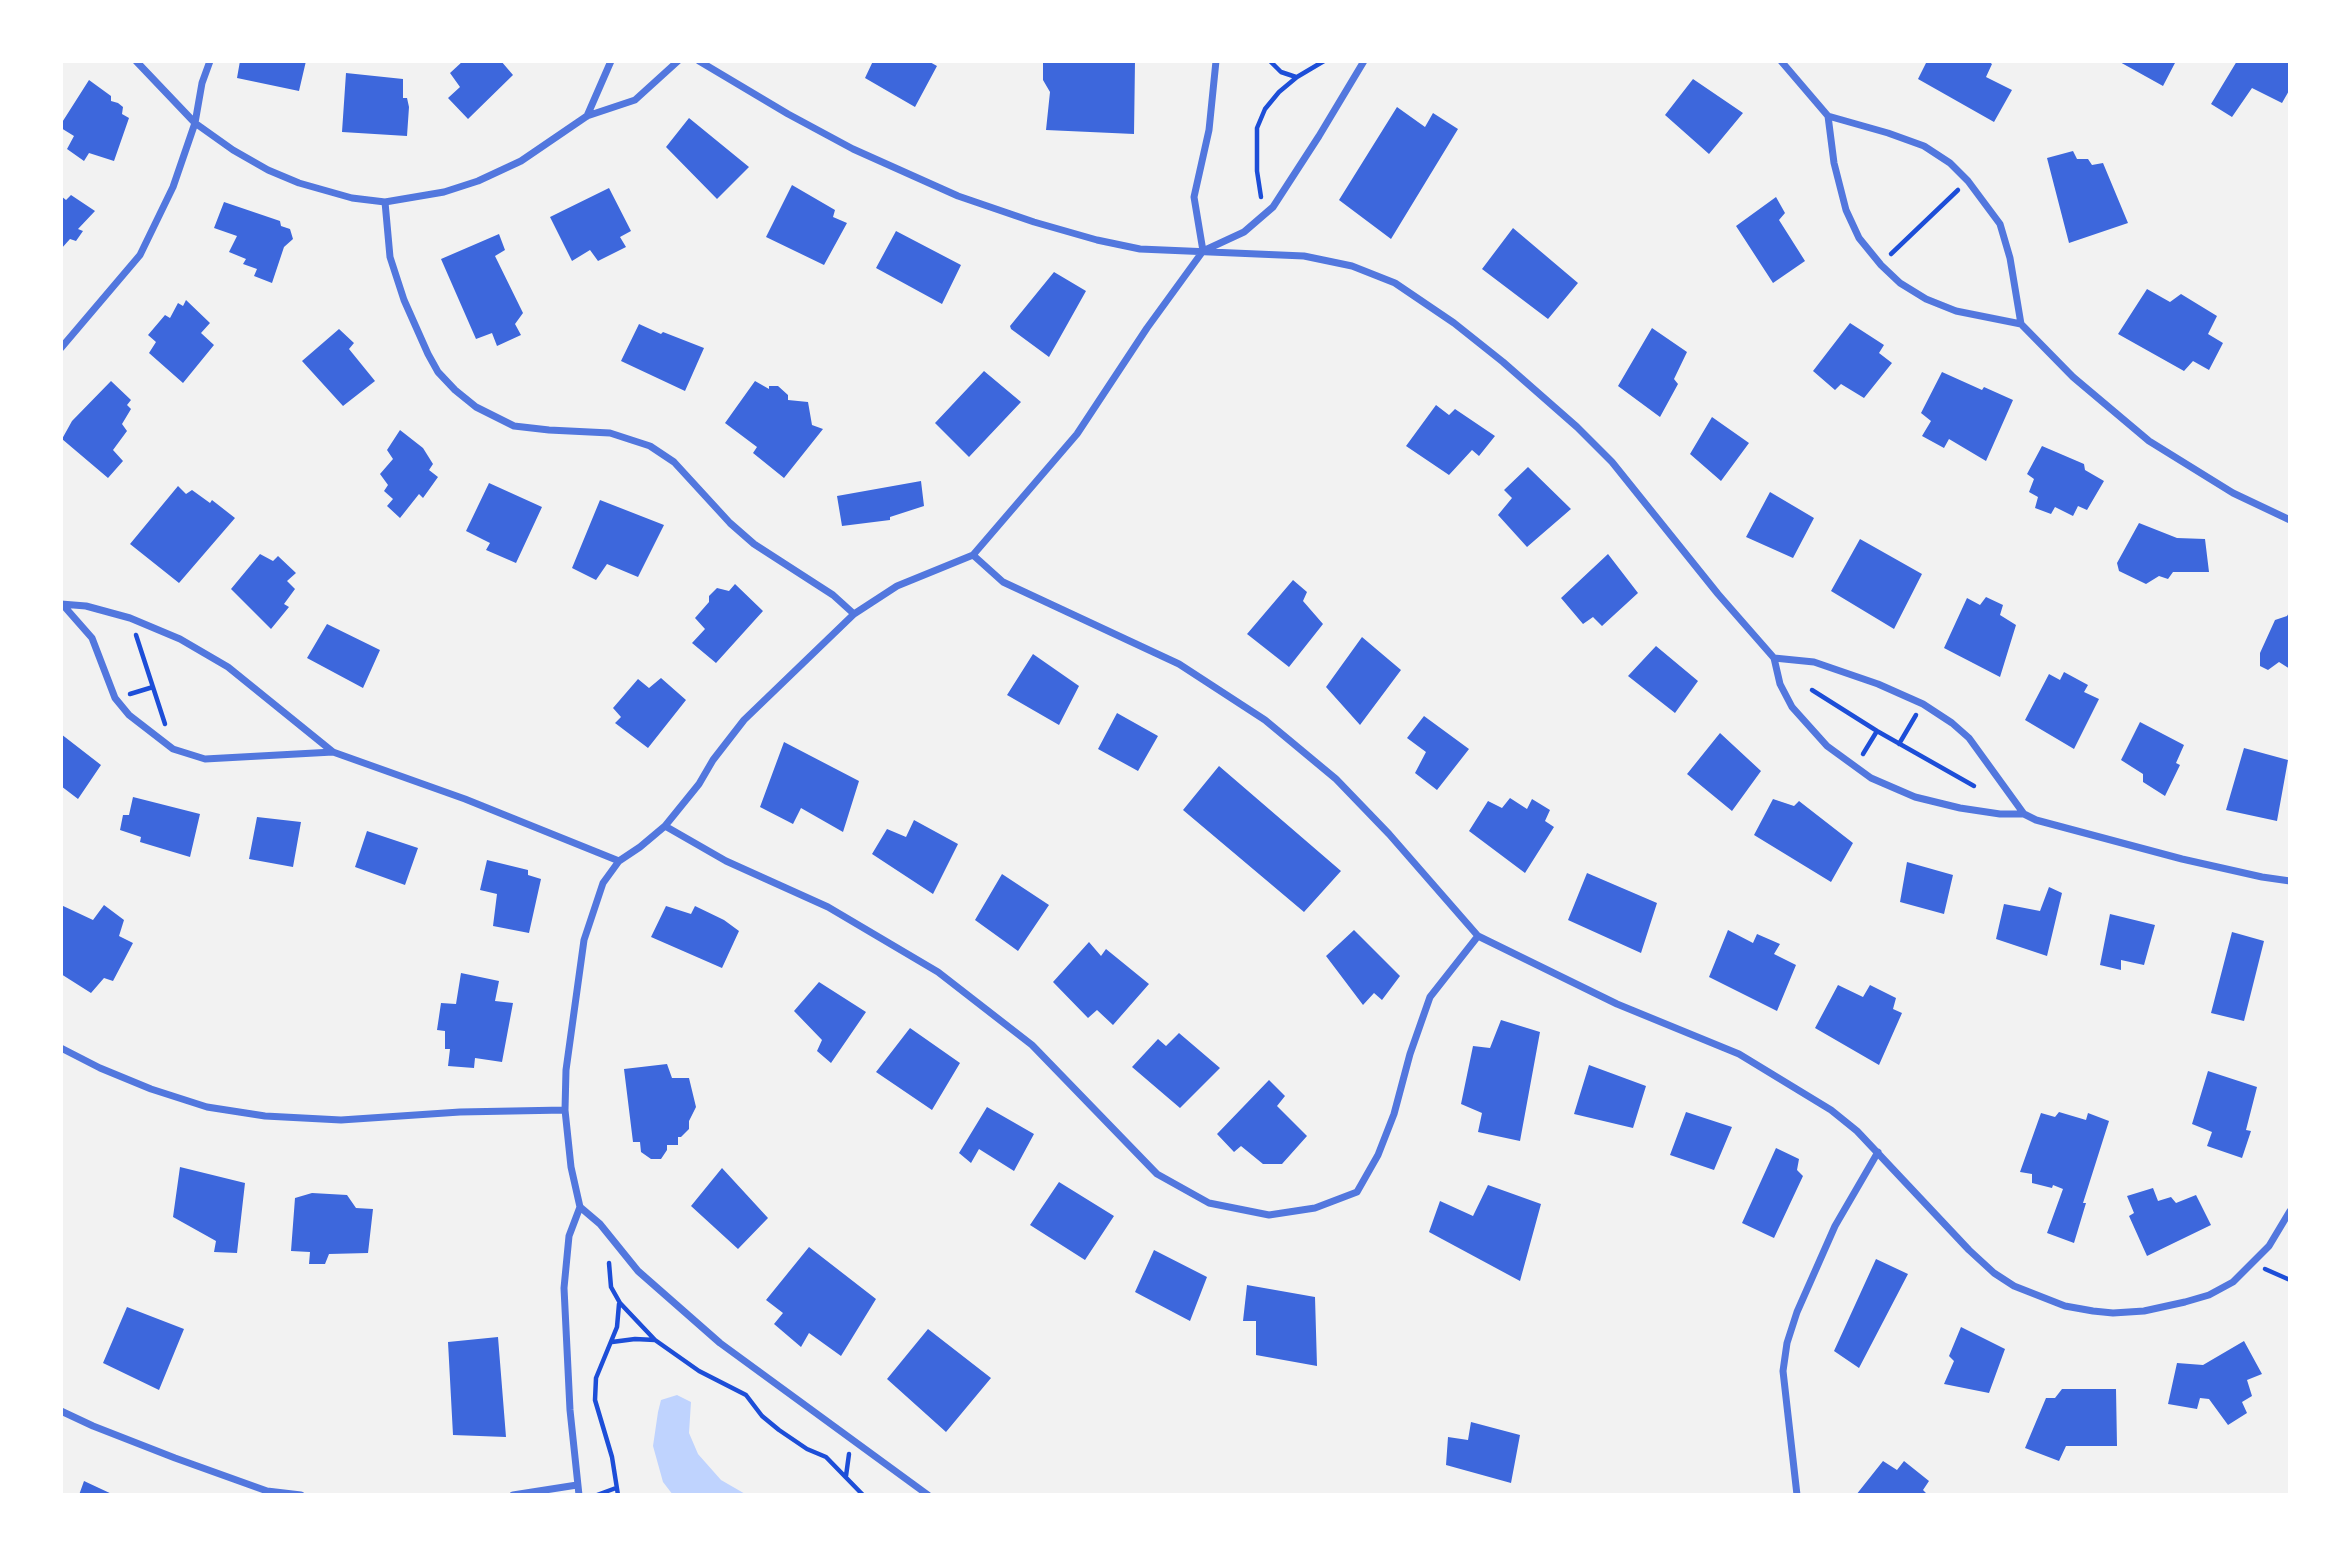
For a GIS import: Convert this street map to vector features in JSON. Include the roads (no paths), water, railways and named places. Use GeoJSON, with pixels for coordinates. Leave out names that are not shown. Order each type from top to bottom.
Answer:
{"type":"FeatureCollection","features":[{"type":"Feature","properties":{"kind":"street"},"geometry":{"type":"LineString","coordinates":[[136,61],[194,123],[268,170],[352,198],[385,202],[428,197],[478,181],[532,155],[587,116],[635,100],[678,61]]}},
{"type":"Feature","properties":{"kind":"street"},"geometry":{"type":"LineString","coordinates":[[61,348],[140,255],[165,207],[194,123],[202,83],[210,61]]}},
{"type":"Feature","properties":{"kind":"street"},"geometry":{"type":"LineString","coordinates":[[587,116],[611,61]]}},
{"type":"Feature","properties":{"kind":"street"},"geometry":{"type":"LineString","coordinates":[[699,61],[853,149],[915,179],[979,204],[1097,240],[1140,249],[1304,256],[1352,266],[1395,284],[1454,323],[1548,402],[1612,463],[1735,614],[1774,657],[1780,684],[1792,707],[1827,746],[1871,778],[1915,797],[1960,808],[2000,814],[2024,814],[2036,820],[2142,849],[2290,881]]}},
{"type":"Feature","properties":{"kind":"street"},"geometry":{"type":"LineString","coordinates":[[1203,251],[1194,197],[1209,130],[1216,61]]}},
{"type":"Feature","properties":{"kind":"street"},"geometry":{"type":"LineString","coordinates":[[579,1495],[570,1410],[564,1288],[569,1236],[580,1207],[571,1167],[565,1110],[566,1070],[584,940],[603,883],[619,860],[640,847],[664,826],[699,784],[713,760],[744,720],[854,614],[897,586],[973,555],[1077,434],[1147,328],[1203,251],[1244,232],[1273,206],[1364,61]]}},
{"type":"Feature","properties":{"kind":"street"},"geometry":{"type":"LineString","coordinates":[[1782,61],[1828,116],[1834,163],[1846,210],[1859,238],[1900,283],[1926,299],[1956,311],[2021,324],[2073,377],[2149,441],[2233,493],[2290,520]]}},
{"type":"Feature","properties":{"kind":"street"},"geometry":{"type":"LineString","coordinates":[[1828,116],[1924,146],[1950,163],[1968,181],[2000,224],[2010,258],[2021,324]]}},
{"type":"Feature","properties":{"kind":"street"},"geometry":{"type":"LineString","coordinates":[[385,202],[390,257],[404,300],[438,372],[455,390],[476,407],[514,426],[610,433],[650,446],[674,462],[730,523],[754,544],[833,595],[854,614]]}},
{"type":"Feature","properties":{"kind":"street"},"geometry":{"type":"LineString","coordinates":[[973,555],[1003,582],[1179,664],[1265,720],[1336,779],[1389,834],[1478,936],[1617,1004],[1739,1054],[1831,1110],[1857,1130],[1969,1250],[1994,1273],[2014,1286],[2065,1306],[2113,1313],[2144,1311],[2185,1302],[2209,1295],[2233,1282],[2269,1246],[2290,1210]]}},
{"type":"Feature","properties":{"kind":"street"},"geometry":{"type":"LineString","coordinates":[[62,605],[86,606],[130,618],[180,639],[228,667],[333,752],[465,799],[619,860]]}},
{"type":"Feature","properties":{"kind":"street"},"geometry":{"type":"LineString","coordinates":[[62,605],[92,638],[115,698],[129,715],[173,749],[205,759],[333,752]]}},
{"type":"Feature","properties":{"kind":"street"},"geometry":{"type":"LineString","coordinates":[[1774,657],[1814,662],[1878,684],[1923,704],[1969,738],[2024,814]]}},
{"type":"Feature","properties":{"kind":"street"},"geometry":{"type":"LineString","coordinates":[[664,826],[726,861],[828,907],[938,972],[1032,1045],[1157,1174],[1209,1203],[1269,1215],[1315,1208],[1357,1192],[1378,1155],[1394,1114],[1410,1054],[1430,997],[1478,936]]}},
{"type":"Feature","properties":{"kind":"street"},"geometry":{"type":"LineString","coordinates":[[61,1048],[100,1068],[161,1093],[207,1107],[265,1116],[341,1120],[460,1112],[565,1110]]}},
{"type":"Feature","properties":{"kind":"street"},"geometry":{"type":"LineString","coordinates":[[1797,1495],[1783,1371],[1787,1343],[1797,1312],[1835,1226],[1878,1152]]}},
{"type":"Feature","properties":{"kind":"street"},"geometry":{"type":"LineString","coordinates":[[580,1207],[600,1224],[638,1271],[720,1343],[928,1495]]}},
{"type":"Feature","properties":{"kind":"street"},"geometry":{"type":"LineString","coordinates":[[61,1411],[93,1426],[267,1493],[301,1495]]}},
{"type":"Feature","properties":{"kind":"street"},"geometry":{"type":"LineString","coordinates":[[513,1495],[577,1485]]}},
{"type":"Feature","properties":{"kind":"water"},"geometry":{"type":"Polygon","coordinates":[[[677,1395],[691,1402],[689,1433],[698,1454],[721,1480],[747,1495],[673,1495],[663,1482],[653,1446],[658,1412],[661,1400],[677,1395]]]}}]}
